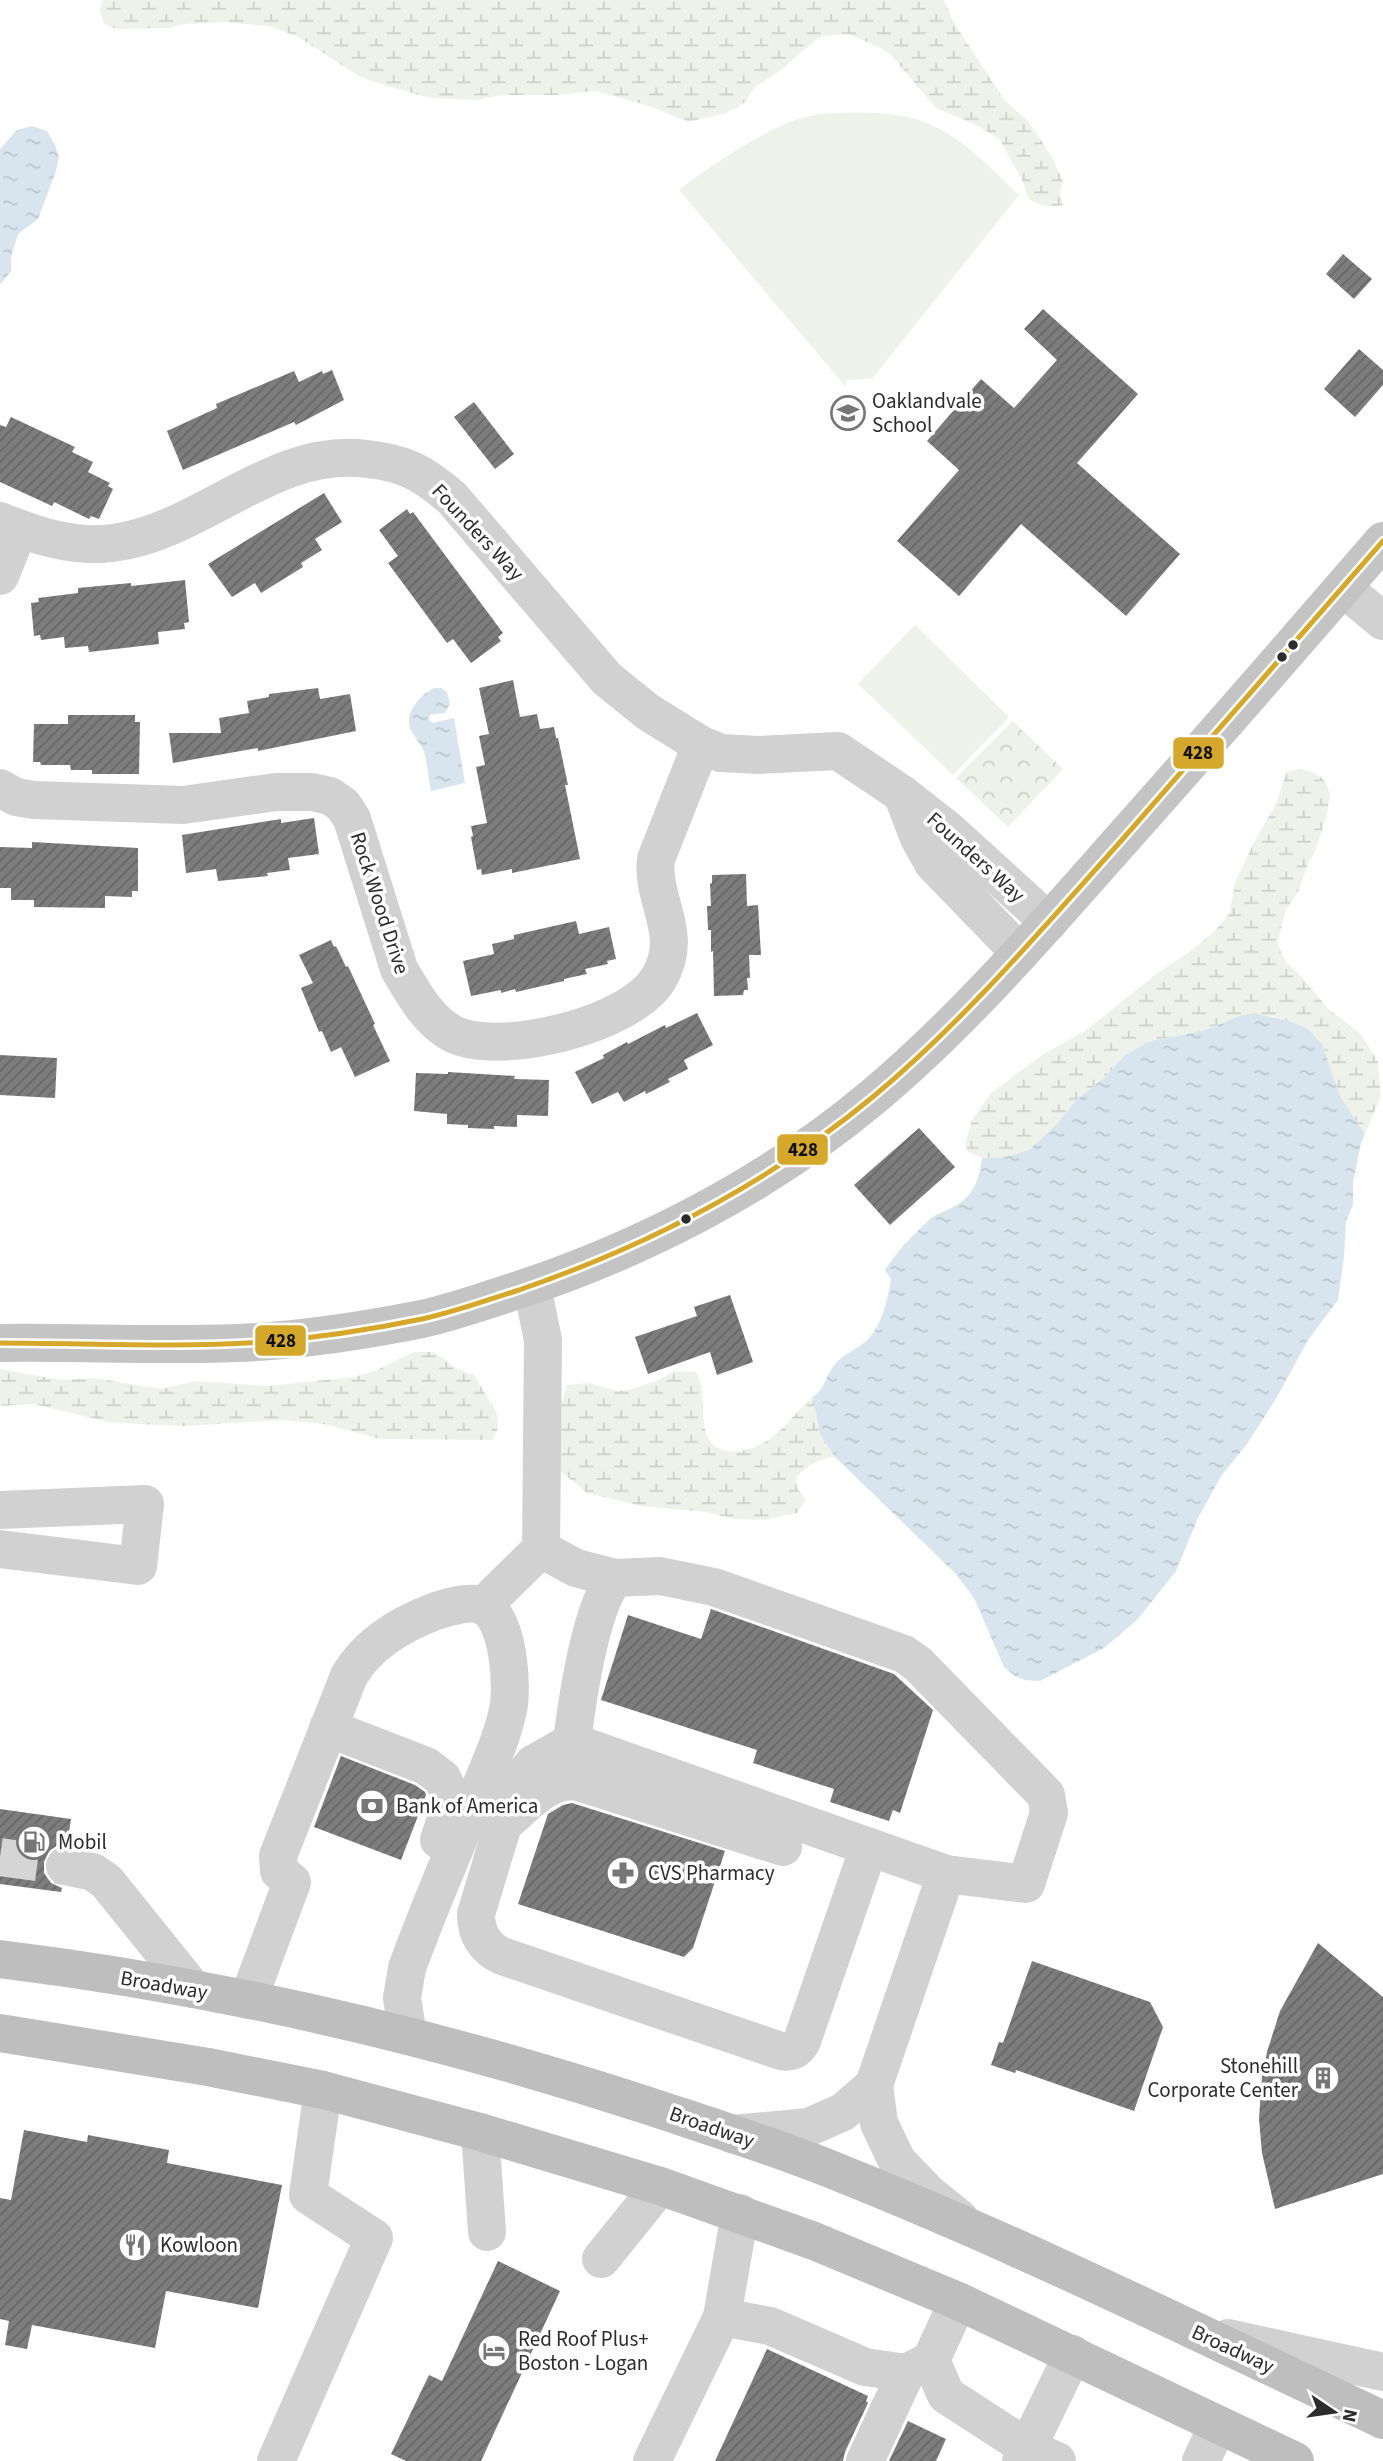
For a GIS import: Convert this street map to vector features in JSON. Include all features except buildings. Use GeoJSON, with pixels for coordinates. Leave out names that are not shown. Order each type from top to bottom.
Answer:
{"type":"FeatureCollection","features":[{"type":"Feature","properties":{"kind":"highway","name":"Broadway"},"geometry":{"type":"LineString","coordinates":[[0,1959],[193,1989],[408,2036],[583,2085],[732,2134],[838,2172],[1070,2270],[1383,2420]]}},
{"type":"Feature","properties":{"kind":"highway"},"geometry":{"type":"LineString","coordinates":[[0,2033],[195,2065],[323,2090],[480,2132],[660,2186],[814,2241],[958,2301],[1295,2461]]}},
{"type":"Feature","properties":{"kind":"main road"},"geometry":{"type":"LineString","coordinates":[[0,1343],[239,1343],[302,1338],[427,1318],[593,1264],[668,1228],[759,1178],[871,1099],[920,1055],[1020,953],[1169,789],[1383,541]]}},
{"type":"Feature","properties":{"kind":"street","name":"Founders Way"},"geometry":{"type":"LineString","coordinates":[[9,525],[52,540],[94,544],[115,542],[164,529],[278,472],[300,465],[343,456],[391,461],[423,475],[452,498],[607,679],[649,712],[701,745],[721,753],[739,755],[838,751],[902,794],[949,831],[1049,922]]}},
{"type":"Feature","properties":{"kind":"street"},"geometry":{"type":"LineString","coordinates":[[0,576],[9,525]]}},
{"type":"Feature","properties":{"kind":"street"},"geometry":{"type":"LineString","coordinates":[[1343,588],[1383,621]]}},
{"type":"Feature","properties":{"kind":"street","name":"Rock Wood Drive"},"geometry":{"type":"LineString","coordinates":[[0,788],[16,797],[34,800],[183,804],[276,792],[312,792],[330,796],[343,805],[352,819],[399,970],[409,988],[431,1018],[451,1033],[469,1040],[498,1042],[570,1030],[619,1013],[639,1000],[658,979],[668,956],[669,930],[654,873],[656,859],[701,745]]}},
{"type":"Feature","properties":{"kind":"street","name":"Founders Way"},"geometry":{"type":"LineString","coordinates":[[902,794],[919,838],[933,863],[1020,953]]}},
{"type":"Feature","properties":{"kind":"street"},"geometry":{"type":"LineString","coordinates":[[483,1606],[541,1549],[542,1340],[532,1286]]}},
{"type":"Feature","properties":{"kind":"street"},"geometry":{"type":"LineString","coordinates":[[0,1510],[145,1504],[138,1566],[0,1549]]}},
{"type":"Feature","properties":{"kind":"street"},"geometry":{"type":"LineString","coordinates":[[541,1549],[576,1568],[615,1578],[660,1576],[714,1587],[899,1651],[914,1660],[1040,1787],[1049,1804],[1048,1818],[1026,1884],[946,1874],[572,1742],[542,1757],[524,1773],[512,1795],[477,1914],[479,1934],[486,1945],[502,1956],[720,2031],[790,2052],[798,2047],[869,1847]]}},
{"type":"Feature","properties":{"kind":"street"},"geometry":{"type":"LineString","coordinates":[[572,1742],[577,1704],[595,1621],[602,1597],[615,1578]]}},
{"type":"Feature","properties":{"kind":"street"},"geometry":{"type":"LineString","coordinates":[[247,2000],[292,1882],[279,1871],[278,1856],[349,1676],[364,1654],[391,1632],[417,1618],[466,1604],[483,1606],[499,1626],[505,1645],[509,1665],[509,1706],[487,1770],[407,1968],[402,1998],[408,2036]]}},
{"type":"Feature","properties":{"kind":"street"},"geometry":{"type":"LineString","coordinates":[[328,1728],[432,1769],[442,1778],[449,1790],[450,1810],[406,1923]]}},
{"type":"Feature","properties":{"kind":"street"},"geometry":{"type":"LineString","coordinates":[[504,1823],[544,1789],[555,1783],[575,1781],[783,1846]]}},
{"type":"Feature","properties":{"kind":"street"},"geometry":{"type":"LineString","coordinates":[[65,1866],[93,1872],[107,1882],[193,1989]]}},
{"type":"Feature","properties":{"kind":"street"},"geometry":{"type":"LineString","coordinates":[[946,1874],[874,2085],[879,2123],[897,2161],[928,2193],[967,2225]]}},
{"type":"Feature","properties":{"kind":"street"},"geometry":{"type":"LineString","coordinates":[[732,2134],[810,2127],[843,2112],[874,2085]]}},
{"type":"Feature","properties":{"kind":"street"},"geometry":{"type":"LineString","coordinates":[[276,2461],[374,2238],[308,2195],[323,2090]]}},
{"type":"Feature","properties":{"kind":"street"},"geometry":{"type":"LineString","coordinates":[[480,2132],[487,2232]]}},
{"type":"Feature","properties":{"kind":"street"},"geometry":{"type":"LineString","coordinates":[[601,2259],[660,2186]]}},
{"type":"Feature","properties":{"kind":"street"},"geometry":{"type":"LineString","coordinates":[[652,2461],[722,2317],[740,2213]]}},
{"type":"Feature","properties":{"kind":"street"},"geometry":{"type":"LineString","coordinates":[[865,2461],[958,2301]]}},
{"type":"Feature","properties":{"kind":"street"},"geometry":{"type":"LineString","coordinates":[[722,2317],[770,2326],[865,2367],[918,2366],[946,2395],[1035,2457],[1073,2354]]}},
{"type":"Feature","properties":{"kind":"street"},"geometry":{"type":"LineString","coordinates":[[1196,2331],[1383,2372]]}},
{"type":"Feature","properties":{"kind":"street"},"geometry":{"type":"LineString","coordinates":[[1201,2461],[1218,2425]]}},
{"type":"Feature","properties":{"kind":"green space"},"geometry":{"type":"Polygon","coordinates":[[[103,0],[944,0],[953,21],[1004,100],[1028,121],[1052,157],[1063,181],[1060,192],[1063,205],[1045,206],[1029,199],[1000,140],[980,127],[936,108],[890,54],[848,34],[823,36],[812,43],[781,70],[754,88],[744,103],[735,108],[723,114],[688,122],[649,106],[595,91],[557,95],[502,95],[476,100],[431,98],[371,81],[297,36],[268,26],[225,22],[185,24],[169,28],[116,29],[104,24],[100,10],[103,0]]]}},
{"type":"Feature","properties":{"kind":"green space"},"geometry":{"type":"Polygon","coordinates":[[[877,113],[909,117],[941,129],[969,148],[1019,195],[872,379],[846,380],[846,387],[679,190],[735,151],[795,120],[826,114],[877,113]]]}},
{"type":"Feature","properties":{"kind":"green space"},"geometry":{"type":"Polygon","coordinates":[[[915,625],[1009,717],[953,775],[858,684],[915,625]]]}},
{"type":"Feature","properties":{"kind":"green space"},"geometry":{"type":"Polygon","coordinates":[[[1013,721],[1063,769],[1008,827],[956,778],[1013,721]]]}},
{"type":"Feature","properties":{"kind":"green space"},"geometry":{"type":"Polygon","coordinates":[[[1300,769],[1321,777],[1330,795],[1315,852],[1299,890],[1286,910],[1277,943],[1286,962],[1328,1009],[1361,1034],[1378,1062],[1381,1096],[1365,1134],[1340,1096],[1322,1044],[1308,1029],[1272,1016],[1224,1022],[1203,1031],[1154,1040],[1125,1055],[1104,1078],[1075,1101],[1057,1124],[1029,1150],[1005,1157],[982,1158],[968,1152],[965,1144],[972,1120],[991,1093],[1042,1055],[1085,1031],[1214,932],[1229,914],[1236,880],[1274,808],[1287,772],[1300,769]]]}},
{"type":"Feature","properties":{"kind":"green space"},"geometry":{"type":"Polygon","coordinates":[[[414,1352],[434,1352],[456,1368],[474,1375],[497,1413],[498,1428],[493,1440],[380,1439],[324,1424],[280,1420],[184,1426],[137,1424],[109,1422],[33,1404],[0,1406],[0,1369],[61,1380],[94,1378],[161,1389],[197,1381],[267,1386],[355,1377],[377,1370],[414,1352]]]}},
{"type":"Feature","properties":{"kind":"green space"},"geometry":{"type":"Polygon","coordinates":[[[673,1371],[696,1372],[701,1385],[705,1429],[709,1440],[725,1451],[746,1450],[767,1441],[813,1397],[820,1434],[835,1457],[814,1463],[796,1477],[797,1488],[806,1500],[797,1513],[765,1520],[735,1519],[706,1512],[642,1506],[587,1493],[553,1465],[559,1412],[567,1385],[588,1383],[618,1391],[629,1390],[661,1379],[673,1371]]]}},
{"type":"Feature","properties":{"kind":"water"},"geometry":{"type":"Polygon","coordinates":[[[32,126],[47,131],[59,157],[38,219],[18,234],[11,257],[11,271],[0,285],[0,149],[17,130],[32,126]]]}},
{"type":"Feature","properties":{"kind":"water"},"geometry":{"type":"Polygon","coordinates":[[[434,688],[447,692],[450,703],[445,713],[430,715],[429,720],[433,723],[454,718],[465,783],[431,791],[424,752],[411,731],[409,722],[415,704],[434,688]]]}},
{"type":"Feature","properties":{"kind":"water"},"geometry":{"type":"Polygon","coordinates":[[[1253,1013],[1289,1021],[1308,1029],[1322,1044],[1340,1096],[1365,1134],[1353,1183],[1353,1205],[1346,1221],[1338,1300],[1308,1340],[1247,1444],[1221,1476],[1198,1518],[1176,1571],[1137,1620],[1104,1648],[1040,1681],[1025,1680],[1004,1667],[974,1598],[955,1573],[835,1457],[820,1434],[813,1397],[822,1388],[838,1361],[864,1343],[875,1330],[883,1313],[891,1279],[885,1270],[906,1243],[931,1218],[966,1198],[977,1180],[982,1158],[1005,1157],[1029,1150],[1057,1124],[1075,1101],[1104,1078],[1125,1055],[1145,1044],[1203,1031],[1253,1013]]]}},
{"type":"Feature","properties":{"kind":"tunnel"},"geometry":{"type":"LineString","coordinates":[[0,1857],[65,1866]]}},
{"type":"Feature","properties":{"kind":"transit line","name":"428"},"geometry":{"type":"LineString","coordinates":[[0,1343],[230,1344],[342,1333],[422,1319],[567,1273],[660,1232],[749,1184],[834,1128],[874,1096],[908,1067],[971,1005],[1121,841],[1383,541]]}},
{"type":"Feature","properties":{"kind":"place","name":"Oaklandvale School"},"geometry":{"type":"Point","coordinates":[848,413]}},
{"type":"Feature","properties":{"kind":"place","name":"Bank of America"},"geometry":{"type":"Point","coordinates":[372,1806]}},
{"type":"Feature","properties":{"kind":"place","name":"Mobil"},"geometry":{"type":"Point","coordinates":[34,1842]}},
{"type":"Feature","properties":{"kind":"place","name":"CVS Pharmacy"},"geometry":{"type":"Point","coordinates":[623,1873]}},
{"type":"Feature","properties":{"kind":"place","name":"Stonehill Corporate Center"},"geometry":{"type":"Point","coordinates":[1323,2078]}},
{"type":"Feature","properties":{"kind":"place","name":"Kowloon"},"geometry":{"type":"Point","coordinates":[135,2245]}},
{"type":"Feature","properties":{"kind":"place","name":"Red Roof Plus+ Boston - Logan"},"geometry":{"type":"Point","coordinates":[494,2351]}}]}
